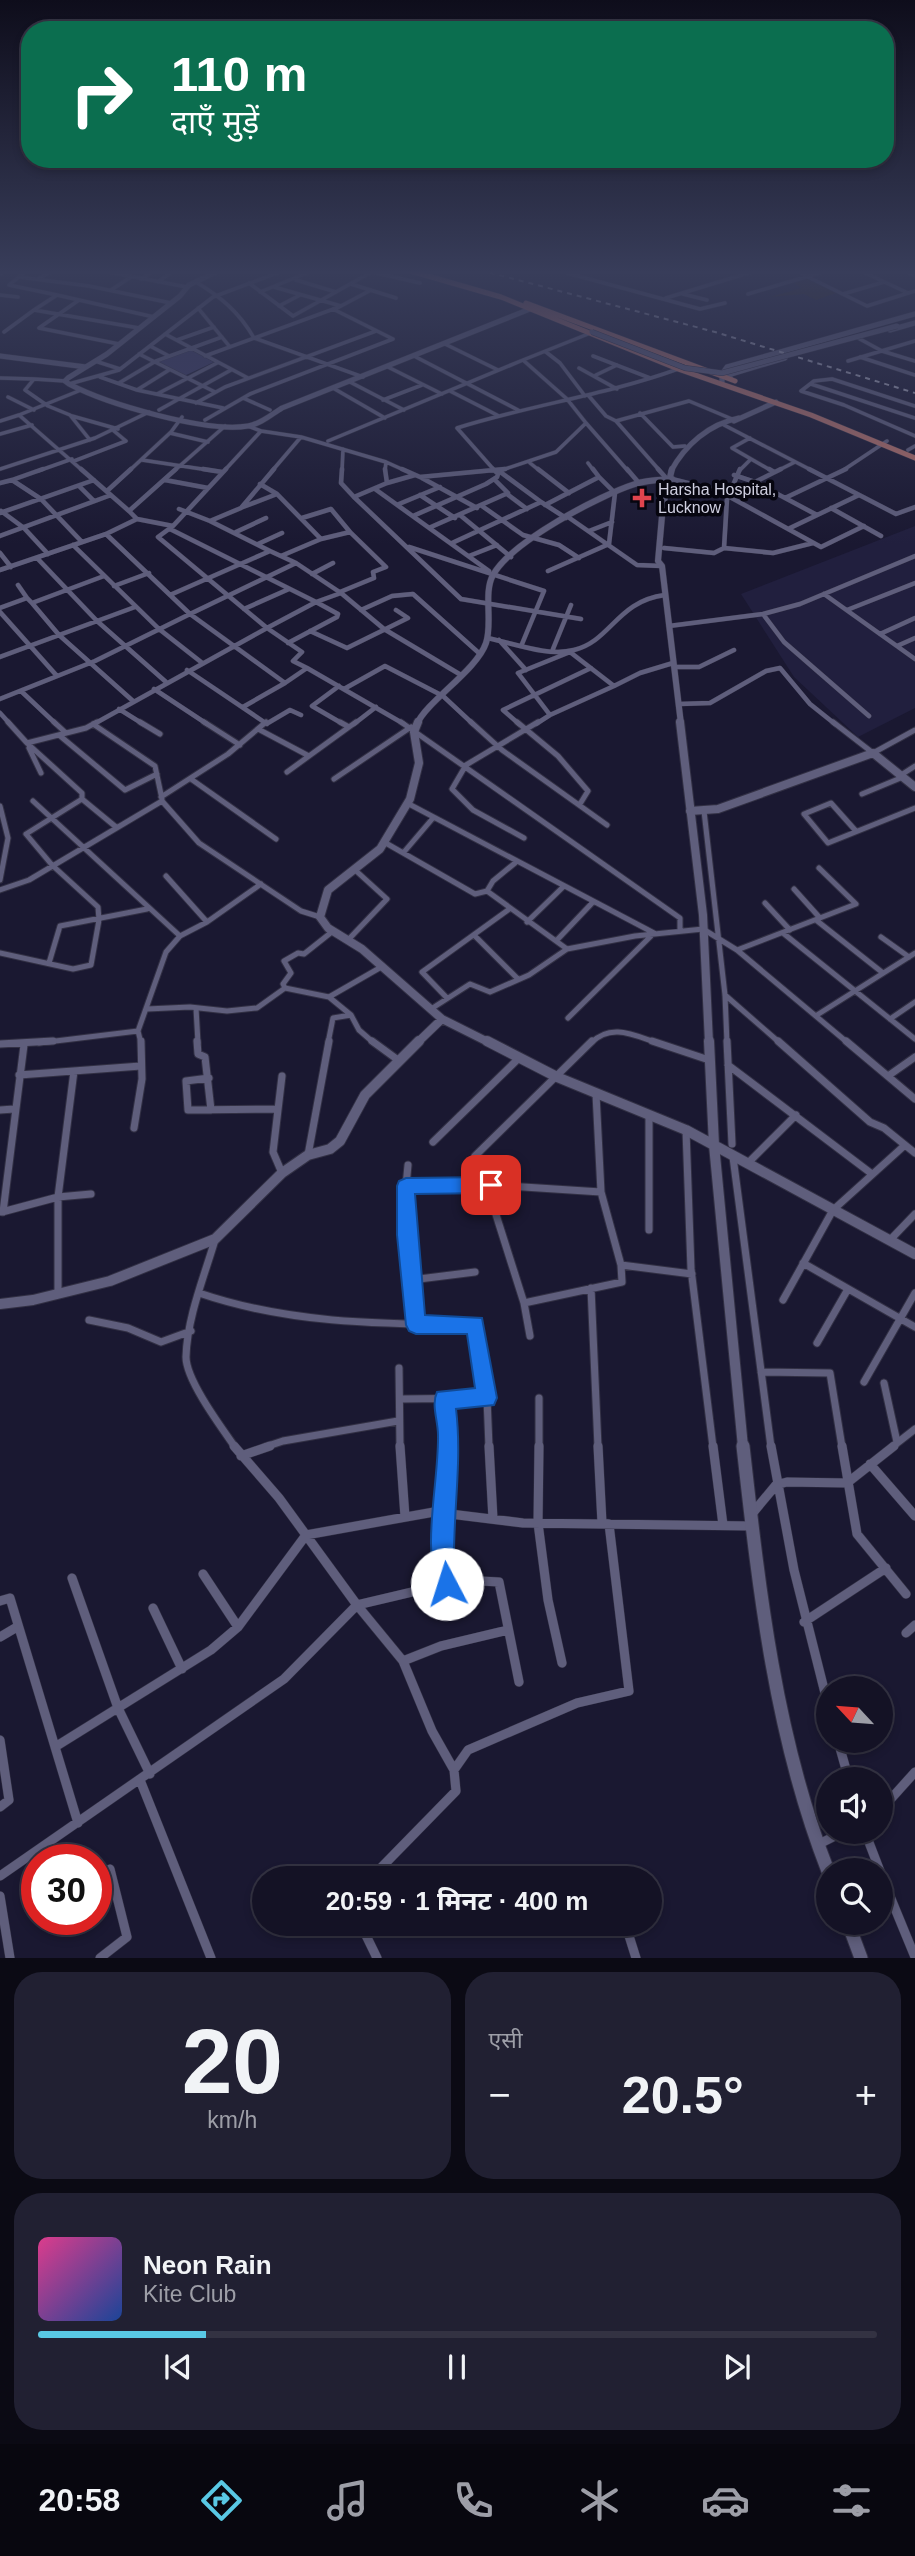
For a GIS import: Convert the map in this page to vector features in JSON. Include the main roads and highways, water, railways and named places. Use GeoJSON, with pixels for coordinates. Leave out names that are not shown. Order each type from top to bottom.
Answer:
{"type":"FeatureCollection","features":[{"type":"Feature","properties":{"kind":"main road"},"geometry":{"type":"LineString","coordinates":[[660,361],[678,369],[722,380],[731,379],[915,458]]}},
{"type":"Feature","properties":{"kind":"main road"},"geometry":{"type":"LineString","coordinates":[[674,361],[912,452]]}},
{"type":"Feature","properties":{"kind":"railway"},"geometry":{"type":"LineString","coordinates":[[811,361],[915,393]]}},
{"type":"Feature","properties":{"kind":"place","name":"Harsha Hospital, Lucknow"},"geometry":{"type":"Point","coordinates":[642,498]}}]}
